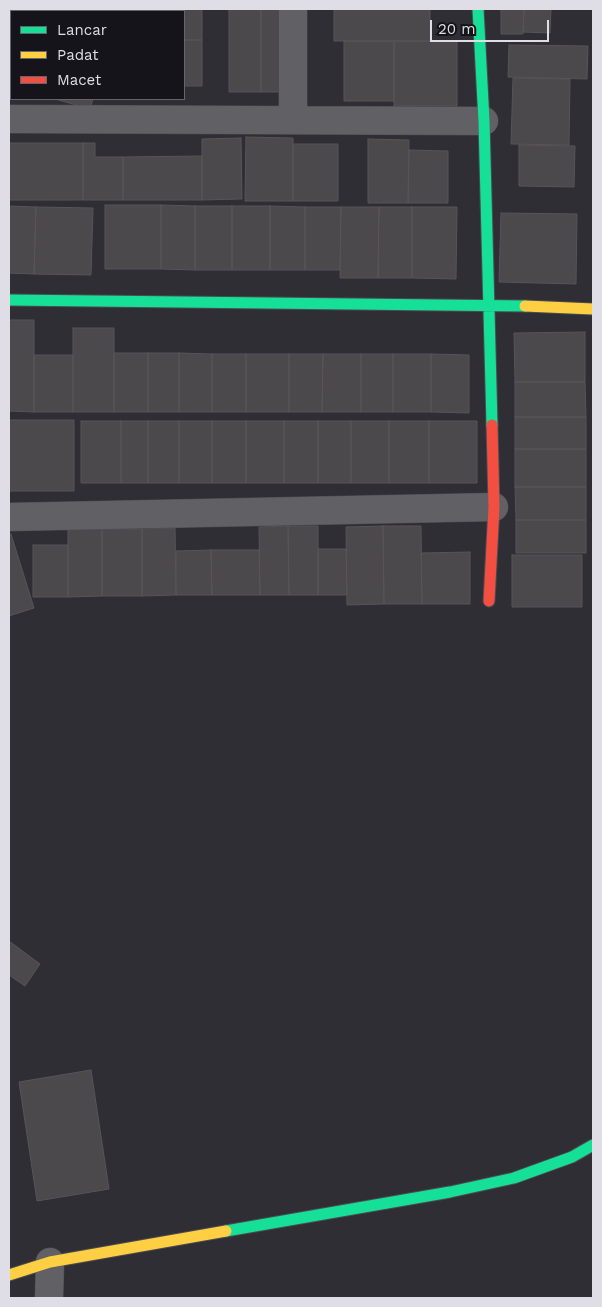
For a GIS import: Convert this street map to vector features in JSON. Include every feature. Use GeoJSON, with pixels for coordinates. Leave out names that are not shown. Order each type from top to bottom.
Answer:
{"type":"FeatureCollection","features":[{"type":"Feature","properties":{"kind":"street"},"geometry":{"type":"LineString","coordinates":[[293,9],[293,118]]}},
{"type":"Feature","properties":{"kind":"street"},"geometry":{"type":"LineString","coordinates":[[478,9],[484,121],[494,507],[489,601]]}},
{"type":"Feature","properties":{"kind":"street"},"geometry":{"type":"LineString","coordinates":[[9,119],[130,108],[293,118],[484,121]]}},
{"type":"Feature","properties":{"kind":"street"},"geometry":{"type":"LineString","coordinates":[[9,300],[489,305],[593,309]]}},
{"type":"Feature","properties":{"kind":"street"},"geometry":{"type":"LineString","coordinates":[[9,517],[494,507]]}},
{"type":"Feature","properties":{"kind":"street"},"geometry":{"type":"LineString","coordinates":[[9,1275],[50,1262],[450,1192],[514,1178],[572,1157],[593,1145]]}},
{"type":"Feature","properties":{"kind":"street"},"geometry":{"type":"LineString","coordinates":[[50,1262],[50,1298]]}},
{"type":"Feature","properties":{"kind":"building"},"geometry":{"type":"Polygon","coordinates":[[[9,9],[119,9],[10,10],[9,85],[9,9]]]}},
{"type":"Feature","properties":{"kind":"building"},"geometry":{"type":"Polygon","coordinates":[[[202,9],[202,40],[185,40],[185,10],[165,10],[202,9]]]}},
{"type":"Feature","properties":{"kind":"building"},"geometry":{"type":"Polygon","coordinates":[[[229,9],[261,9],[261,92],[229,92],[229,9]]]}},
{"type":"Feature","properties":{"kind":"building"},"geometry":{"type":"Polygon","coordinates":[[[261,9],[286,9],[285,92],[261,92],[261,9]]]}},
{"type":"Feature","properties":{"kind":"building"},"geometry":{"type":"Polygon","coordinates":[[[334,9],[430,9],[430,41],[334,41],[334,9]]]}},
{"type":"Feature","properties":{"kind":"building"},"geometry":{"type":"Polygon","coordinates":[[[501,9],[524,9],[523,34],[501,34],[501,9]]]}},
{"type":"Feature","properties":{"kind":"building"},"geometry":{"type":"Polygon","coordinates":[[[524,9],[551,9],[550,33],[523,32],[524,9]]]}},
{"type":"Feature","properties":{"kind":"building"},"geometry":{"type":"Polygon","coordinates":[[[185,40],[202,40],[202,86],[185,86],[185,40]]]}},
{"type":"Feature","properties":{"kind":"building"},"geometry":{"type":"Polygon","coordinates":[[[344,41],[394,41],[394,101],[344,101],[344,41]]]}},
{"type":"Feature","properties":{"kind":"building"},"geometry":{"type":"Polygon","coordinates":[[[394,41],[457,41],[457,106],[394,106],[394,41]]]}},
{"type":"Feature","properties":{"kind":"building"},"geometry":{"type":"Polygon","coordinates":[[[509,45],[588,46],[587,79],[508,77],[509,45]]]}},
{"type":"Feature","properties":{"kind":"building"},"geometry":{"type":"Polygon","coordinates":[[[513,78],[570,79],[569,145],[511,144],[513,78]]]}},
{"type":"Feature","properties":{"kind":"building"},"geometry":{"type":"Polygon","coordinates":[[[58,100],[93,100],[90,109],[58,100]]]}},
{"type":"Feature","properties":{"kind":"building"},"geometry":{"type":"Polygon","coordinates":[[[246,137],[293,138],[293,201],[245,201],[246,137]]]}},
{"type":"Feature","properties":{"kind":"building"},"geometry":{"type":"Polygon","coordinates":[[[241,138],[242,199],[202,200],[202,139],[241,138]]]}},
{"type":"Feature","properties":{"kind":"building"},"geometry":{"type":"Polygon","coordinates":[[[368,139],[409,140],[408,203],[368,203],[368,139]]]}},
{"type":"Feature","properties":{"kind":"building"},"geometry":{"type":"Polygon","coordinates":[[[9,143],[83,143],[83,200],[9,200],[9,143]]]}},
{"type":"Feature","properties":{"kind":"building"},"geometry":{"type":"Polygon","coordinates":[[[83,143],[95,143],[95,157],[123,157],[123,200],[83,200],[83,143]]]}},
{"type":"Feature","properties":{"kind":"building"},"geometry":{"type":"Polygon","coordinates":[[[293,144],[338,144],[338,201],[293,201],[293,144]]]}},
{"type":"Feature","properties":{"kind":"building"},"geometry":{"type":"Polygon","coordinates":[[[519,145],[575,146],[574,187],[519,186],[519,145]]]}},
{"type":"Feature","properties":{"kind":"building"},"geometry":{"type":"Polygon","coordinates":[[[409,150],[448,151],[448,203],[408,203],[409,150]]]}},
{"type":"Feature","properties":{"kind":"building"},"geometry":{"type":"Polygon","coordinates":[[[202,156],[202,200],[123,200],[123,157],[202,156]]]}},
{"type":"Feature","properties":{"kind":"building"},"geometry":{"type":"Polygon","coordinates":[[[105,205],[161,205],[161,269],[105,269],[105,205]]]}},
{"type":"Feature","properties":{"kind":"building"},"geometry":{"type":"Polygon","coordinates":[[[161,205],[195,206],[195,270],[161,269],[161,205]]]}},
{"type":"Feature","properties":{"kind":"building"},"geometry":{"type":"Polygon","coordinates":[[[9,206],[36,207],[34,274],[9,273],[9,206]]]}},
{"type":"Feature","properties":{"kind":"building"},"geometry":{"type":"Polygon","coordinates":[[[195,206],[232,206],[232,270],[195,270],[195,206]]]}},
{"type":"Feature","properties":{"kind":"building"},"geometry":{"type":"Polygon","coordinates":[[[232,206],[270,206],[270,270],[232,270],[232,206]]]}},
{"type":"Feature","properties":{"kind":"building"},"geometry":{"type":"Polygon","coordinates":[[[270,206],[305,207],[305,270],[270,270],[270,206]]]}},
{"type":"Feature","properties":{"kind":"building"},"geometry":{"type":"Polygon","coordinates":[[[36,207],[93,208],[91,275],[34,274],[36,207]]]}},
{"type":"Feature","properties":{"kind":"building"},"geometry":{"type":"Polygon","coordinates":[[[305,207],[341,207],[340,270],[305,270],[305,207]]]}},
{"type":"Feature","properties":{"kind":"building"},"geometry":{"type":"Polygon","coordinates":[[[341,207],[379,207],[378,278],[340,278],[341,207]]]}},
{"type":"Feature","properties":{"kind":"building"},"geometry":{"type":"Polygon","coordinates":[[[379,207],[412,207],[412,278],[378,278],[379,207]]]}},
{"type":"Feature","properties":{"kind":"building"},"geometry":{"type":"Polygon","coordinates":[[[412,207],[457,207],[456,279],[412,278],[412,207]]]}},
{"type":"Feature","properties":{"kind":"building"},"geometry":{"type":"Polygon","coordinates":[[[501,213],[577,214],[576,284],[499,282],[501,213]]]}},
{"type":"Feature","properties":{"kind":"building"},"geometry":{"type":"Polygon","coordinates":[[[9,320],[34,320],[34,412],[9,411],[9,320]]]}},
{"type":"Feature","properties":{"kind":"building"},"geometry":{"type":"Polygon","coordinates":[[[73,328],[114,328],[114,412],[73,412],[73,328]]]}},
{"type":"Feature","properties":{"kind":"building"},"geometry":{"type":"Polygon","coordinates":[[[585,332],[585,382],[515,382],[514,333],[585,332]]]}},
{"type":"Feature","properties":{"kind":"building"},"geometry":{"type":"Polygon","coordinates":[[[114,353],[148,353],[148,412],[114,412],[114,353]]]}},
{"type":"Feature","properties":{"kind":"building"},"geometry":{"type":"Polygon","coordinates":[[[148,353],[179,353],[179,412],[148,412],[148,353]]]}},
{"type":"Feature","properties":{"kind":"building"},"geometry":{"type":"Polygon","coordinates":[[[179,353],[212,354],[212,412],[179,412],[179,353]]]}},
{"type":"Feature","properties":{"kind":"building"},"geometry":{"type":"Polygon","coordinates":[[[212,354],[246,354],[246,412],[212,412],[212,354]]]}},
{"type":"Feature","properties":{"kind":"building"},"geometry":{"type":"Polygon","coordinates":[[[246,354],[289,354],[289,412],[246,412],[246,354]]]}},
{"type":"Feature","properties":{"kind":"building"},"geometry":{"type":"Polygon","coordinates":[[[289,354],[323,354],[322,412],[289,412],[289,354]]]}},
{"type":"Feature","properties":{"kind":"building"},"geometry":{"type":"Polygon","coordinates":[[[323,354],[361,354],[361,412],[322,412],[323,354]]]}},
{"type":"Feature","properties":{"kind":"building"},"geometry":{"type":"Polygon","coordinates":[[[361,354],[393,354],[393,412],[361,412],[361,354]]]}},
{"type":"Feature","properties":{"kind":"building"},"geometry":{"type":"Polygon","coordinates":[[[393,354],[431,354],[431,412],[393,412],[393,354]]]}},
{"type":"Feature","properties":{"kind":"building"},"geometry":{"type":"Polygon","coordinates":[[[431,354],[469,355],[469,413],[431,412],[431,354]]]}},
{"type":"Feature","properties":{"kind":"building"},"geometry":{"type":"Polygon","coordinates":[[[34,355],[73,355],[73,412],[34,412],[34,355]]]}},
{"type":"Feature","properties":{"kind":"building"},"geometry":{"type":"Polygon","coordinates":[[[515,382],[585,382],[586,417],[515,417],[515,382]]]}},
{"type":"Feature","properties":{"kind":"building"},"geometry":{"type":"Polygon","coordinates":[[[515,417],[586,417],[586,449],[515,449],[515,417]]]}},
{"type":"Feature","properties":{"kind":"building"},"geometry":{"type":"Polygon","coordinates":[[[9,420],[74,420],[74,491],[9,491],[9,420]]]}},
{"type":"Feature","properties":{"kind":"building"},"geometry":{"type":"Polygon","coordinates":[[[81,421],[121,421],[121,483],[81,483],[81,421]]]}},
{"type":"Feature","properties":{"kind":"building"},"geometry":{"type":"Polygon","coordinates":[[[121,421],[148,421],[148,483],[121,483],[121,421]]]}},
{"type":"Feature","properties":{"kind":"building"},"geometry":{"type":"Polygon","coordinates":[[[148,421],[179,421],[179,483],[148,483],[148,421]]]}},
{"type":"Feature","properties":{"kind":"building"},"geometry":{"type":"Polygon","coordinates":[[[179,421],[212,421],[212,483],[179,483],[179,421]]]}},
{"type":"Feature","properties":{"kind":"building"},"geometry":{"type":"Polygon","coordinates":[[[212,421],[246,421],[246,483],[212,483],[212,421]]]}},
{"type":"Feature","properties":{"kind":"building"},"geometry":{"type":"Polygon","coordinates":[[[246,421],[284,421],[284,483],[246,483],[246,421]]]}},
{"type":"Feature","properties":{"kind":"building"},"geometry":{"type":"Polygon","coordinates":[[[284,421],[318,421],[318,483],[284,483],[284,421]]]}},
{"type":"Feature","properties":{"kind":"building"},"geometry":{"type":"Polygon","coordinates":[[[318,421],[351,421],[351,483],[318,483],[318,421]]]}},
{"type":"Feature","properties":{"kind":"building"},"geometry":{"type":"Polygon","coordinates":[[[351,421],[389,421],[389,483],[351,483],[351,421]]]}},
{"type":"Feature","properties":{"kind":"building"},"geometry":{"type":"Polygon","coordinates":[[[389,421],[429,421],[429,483],[389,483],[389,421]]]}},
{"type":"Feature","properties":{"kind":"building"},"geometry":{"type":"Polygon","coordinates":[[[429,421],[477,421],[477,483],[429,483],[429,421]]]}},
{"type":"Feature","properties":{"kind":"building"},"geometry":{"type":"Polygon","coordinates":[[[515,449],[586,449],[586,487],[515,487],[515,449]]]}},
{"type":"Feature","properties":{"kind":"building"},"geometry":{"type":"Polygon","coordinates":[[[515,487],[586,487],[586,520],[516,520],[515,487]]]}},
{"type":"Feature","properties":{"kind":"building"},"geometry":{"type":"Polygon","coordinates":[[[516,520],[586,520],[586,553],[516,553],[516,520]]]}},
{"type":"Feature","properties":{"kind":"building"},"geometry":{"type":"Polygon","coordinates":[[[288,526],[318,526],[318,595],[289,595],[288,526]]]}},
{"type":"Feature","properties":{"kind":"building"},"geometry":{"type":"Polygon","coordinates":[[[288,526],[289,595],[260,595],[259,527],[288,526]]]}},
{"type":"Feature","properties":{"kind":"building"},"geometry":{"type":"Polygon","coordinates":[[[383,526],[421,526],[422,604],[384,604],[383,526]]]}},
{"type":"Feature","properties":{"kind":"building"},"geometry":{"type":"Polygon","coordinates":[[[383,526],[384,604],[347,605],[346,527],[383,526]]]}},
{"type":"Feature","properties":{"kind":"building"},"geometry":{"type":"Polygon","coordinates":[[[175,528],[176,595],[142,596],[142,529],[175,528]]]}},
{"type":"Feature","properties":{"kind":"building"},"geometry":{"type":"Polygon","coordinates":[[[68,529],[102,529],[102,596],[68,597],[68,529]]]}},
{"type":"Feature","properties":{"kind":"building"},"geometry":{"type":"Polygon","coordinates":[[[102,529],[142,529],[142,596],[102,596],[102,529]]]}},
{"type":"Feature","properties":{"kind":"building"},"geometry":{"type":"Polygon","coordinates":[[[9,534],[11,534],[34,608],[9,616],[9,534]]]}},
{"type":"Feature","properties":{"kind":"building"},"geometry":{"type":"Polygon","coordinates":[[[33,545],[68,545],[68,597],[33,597],[33,545]]]}},
{"type":"Feature","properties":{"kind":"building"},"geometry":{"type":"Polygon","coordinates":[[[318,549],[346,549],[347,595],[318,595],[318,549]]]}},
{"type":"Feature","properties":{"kind":"building"},"geometry":{"type":"Polygon","coordinates":[[[211,550],[259,550],[260,595],[212,595],[211,550]]]}},
{"type":"Feature","properties":{"kind":"building"},"geometry":{"type":"Polygon","coordinates":[[[211,550],[212,595],[176,595],[176,551],[211,550]]]}},
{"type":"Feature","properties":{"kind":"building"},"geometry":{"type":"Polygon","coordinates":[[[470,552],[470,604],[422,604],[421,553],[470,552]]]}},
{"type":"Feature","properties":{"kind":"building"},"geometry":{"type":"Polygon","coordinates":[[[512,555],[582,555],[582,607],[512,607],[512,555]]]}},
{"type":"Feature","properties":{"kind":"building"},"geometry":{"type":"Polygon","coordinates":[[[9,941],[40,964],[25,986],[9,975],[9,941]]]}},
{"type":"Feature","properties":{"kind":"building"},"geometry":{"type":"Polygon","coordinates":[[[91,1070],[109,1189],[37,1201],[19,1082],[91,1070]]]}},
{"type":"Feature","properties":{"kind":"traffic: fast"},"geometry":{"type":"LineString","coordinates":[[478,9],[484,121],[492,425]]}},
{"type":"Feature","properties":{"kind":"traffic: fast"},"geometry":{"type":"LineString","coordinates":[[9,300],[525,306]]}},
{"type":"Feature","properties":{"kind":"traffic: fast"},"geometry":{"type":"LineString","coordinates":[[226,1231],[450,1192],[514,1178],[572,1157],[593,1145]]}},
{"type":"Feature","properties":{"kind":"traffic: slow"},"geometry":{"type":"LineString","coordinates":[[525,306],[593,309]]}},
{"type":"Feature","properties":{"kind":"traffic: slow"},"geometry":{"type":"LineString","coordinates":[[9,1275],[50,1262],[226,1231]]}},
{"type":"Feature","properties":{"kind":"traffic: jam"},"geometry":{"type":"LineString","coordinates":[[489,601],[494,507],[492,425]]}}]}
